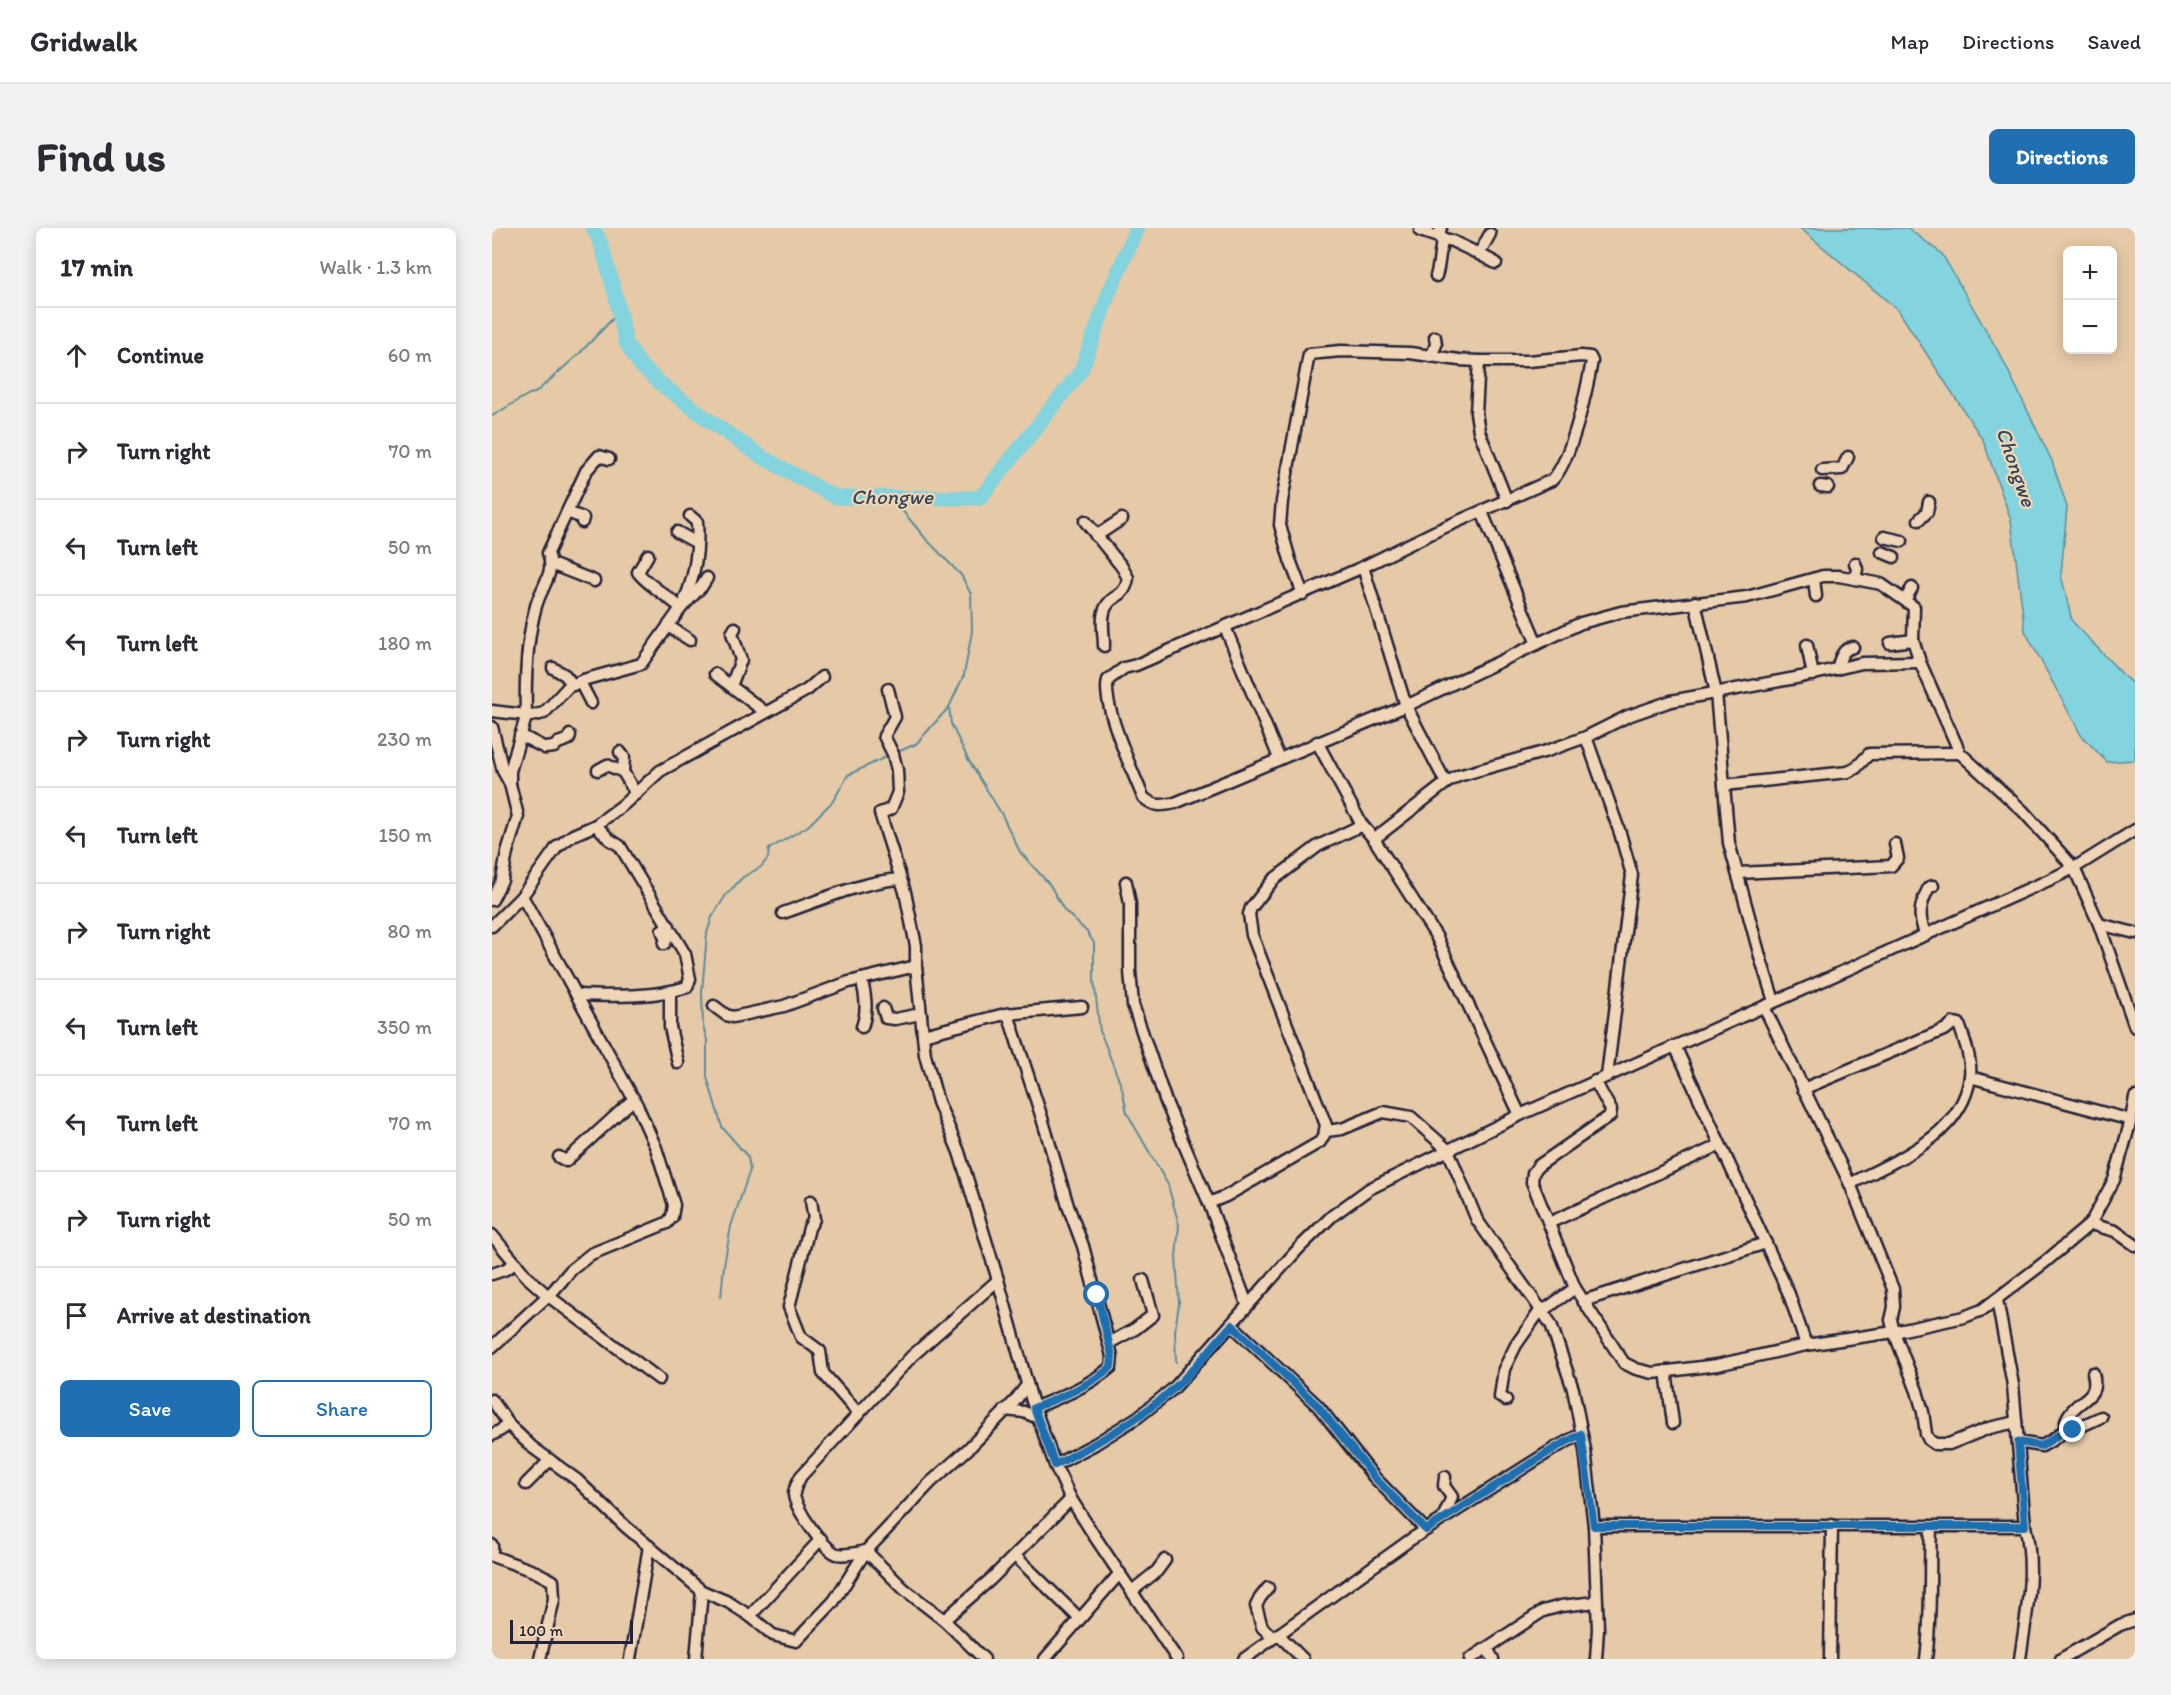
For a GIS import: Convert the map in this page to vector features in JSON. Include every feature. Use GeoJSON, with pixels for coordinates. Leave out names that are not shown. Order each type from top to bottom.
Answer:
{"type":"FeatureCollection","features":[{"type":"Feature","properties":{"kind":"street"},"geometry":{"type":"LineString","coordinates":[[1421,228],[1420,231],[1441,235],[1496,263]]}},
{"type":"Feature","properties":{"kind":"street"},"geometry":{"type":"LineString","coordinates":[[1479,254],[1490,234]]}},
{"type":"Feature","properties":{"kind":"street"},"geometry":{"type":"LineString","coordinates":[[1436,276],[1440,264],[1438,256],[1441,235]]}},
{"type":"Feature","properties":{"kind":"street"},"geometry":{"type":"LineString","coordinates":[[1431,356],[1436,345],[1435,338]]}},
{"type":"Feature","properties":{"kind":"street"},"geometry":{"type":"LineString","coordinates":[[1303,594],[1280,525],[1282,501],[1309,354],[1341,351],[1410,353],[1479,361],[1590,357],[1592,361],[1587,390],[1563,466],[1552,480],[1303,594],[1124,668],[1108,680],[1107,692],[1114,719],[1143,797],[1159,807],[1175,804],[1406,706],[1581,623],[1621,612],[1747,597],[1823,576],[1839,576],[1881,584],[1914,607],[1913,640],[1920,662],[1960,753],[2023,811],[2074,868],[2098,924],[2135,1027]]}},
{"type":"Feature","properties":{"kind":"street"},"geometry":{"type":"LineString","coordinates":[[1479,361],[1476,414],[1479,432],[1507,501]]}},
{"type":"Feature","properties":{"kind":"street"},"geometry":{"type":"LineString","coordinates":[[492,900],[502,880],[507,852],[518,816],[510,784],[510,771],[526,716],[531,625],[536,604],[550,574],[551,564],[548,554],[586,471],[599,456],[609,459]]}},
{"type":"Feature","properties":{"kind":"street"},"geometry":{"type":"LineString","coordinates":[[1821,470],[1842,469],[1848,457]]}},
{"type":"Feature","properties":{"kind":"street"},"geometry":{"type":"LineString","coordinates":[[1908,523],[1922,521],[1929,502]]}},
{"type":"Feature","properties":{"kind":"street"},"geometry":{"type":"LineString","coordinates":[[567,512],[583,518],[582,522]]}},
{"type":"Feature","properties":{"kind":"street"},"geometry":{"type":"LineString","coordinates":[[1482,512],[1537,644]]}},
{"type":"Feature","properties":{"kind":"street"},"geometry":{"type":"LineString","coordinates":[[682,606],[688,592],[697,543],[697,522],[690,516]]}},
{"type":"Feature","properties":{"kind":"street"},"geometry":{"type":"LineString","coordinates":[[1096,536],[1122,519]]}},
{"type":"Feature","properties":{"kind":"street"},"geometry":{"type":"LineString","coordinates":[[1085,521],[1122,567],[1128,578],[1124,592],[1107,604],[1104,612],[1104,646]]}},
{"type":"Feature","properties":{"kind":"street"},"geometry":{"type":"LineString","coordinates":[[677,532],[697,543]]}},
{"type":"Feature","properties":{"kind":"street"},"geometry":{"type":"LineString","coordinates":[[1884,537],[1902,540]]}},
{"type":"Feature","properties":{"kind":"street"},"geometry":{"type":"LineString","coordinates":[[1882,552],[1894,557]]}},
{"type":"Feature","properties":{"kind":"street"},"geometry":{"type":"LineString","coordinates":[[648,555],[638,572],[640,578],[682,606]]}},
{"type":"Feature","properties":{"kind":"street"},"geometry":{"type":"LineString","coordinates":[[1855,563],[1857,569],[1855,579]]}},
{"type":"Feature","properties":{"kind":"street"},"geometry":{"type":"LineString","coordinates":[[551,564],[594,581]]}},
{"type":"Feature","properties":{"kind":"street"},"geometry":{"type":"LineString","coordinates":[[1362,567],[1406,706],[1446,783]]}},
{"type":"Feature","properties":{"kind":"street"},"geometry":{"type":"LineString","coordinates":[[492,711],[526,716],[544,712],[568,687],[641,664],[682,606],[707,578]]}},
{"type":"Feature","properties":{"kind":"street"},"geometry":{"type":"LineString","coordinates":[[1814,579],[1816,596]]}},
{"type":"Feature","properties":{"kind":"street"},"geometry":{"type":"LineString","coordinates":[[1905,600],[1912,588]]}},
{"type":"Feature","properties":{"kind":"street"},"geometry":{"type":"LineString","coordinates":[[1695,602],[1716,693],[1729,843],[1774,1001]]}},
{"type":"Feature","properties":{"kind":"street"},"geometry":{"type":"LineString","coordinates":[[668,626],[690,640]]}},
{"type":"Feature","properties":{"kind":"street"},"geometry":{"type":"LineString","coordinates":[[1225,627],[1280,758]]}},
{"type":"Feature","properties":{"kind":"street"},"geometry":{"type":"LineString","coordinates":[[731,686],[741,660],[732,633],[735,628]]}},
{"type":"Feature","properties":{"kind":"street"},"geometry":{"type":"LineString","coordinates":[[1890,643],[1913,640]]}},
{"type":"Feature","properties":{"kind":"street"},"geometry":{"type":"LineString","coordinates":[[1807,645],[1813,675]]}},
{"type":"Feature","properties":{"kind":"street"},"geometry":{"type":"LineString","coordinates":[[1837,669],[1840,656],[1847,648],[1853,646]]}},
{"type":"Feature","properties":{"kind":"street"},"geometry":{"type":"LineString","coordinates":[[1374,839],[1446,783],[1468,773],[1547,751],[1586,737],[1628,716],[1671,701],[1813,675],[1862,663],[1920,662]]}},
{"type":"Feature","properties":{"kind":"street"},"geometry":{"type":"LineString","coordinates":[[553,668],[577,683],[591,703]]}},
{"type":"Feature","properties":{"kind":"street"},"geometry":{"type":"LineString","coordinates":[[714,674],[765,712]]}},
{"type":"Feature","properties":{"kind":"street"},"geometry":{"type":"LineString","coordinates":[[493,924],[522,896],[557,847],[573,835],[596,825],[669,765],[728,735],[807,690],[822,677]]}},
{"type":"Feature","properties":{"kind":"street"},"geometry":{"type":"LineString","coordinates":[[888,689],[895,717],[884,736],[896,765],[898,792],[891,809],[880,813],[905,892],[916,946],[925,1055],[939,1102],[959,1152],[1027,1385],[1055,1465],[1071,1499],[1093,1534],[1177,1659]]}},
{"type":"Feature","properties":{"kind":"street"},"geometry":{"type":"LineString","coordinates":[[492,727],[503,771],[510,784]]}},
{"type":"Feature","properties":{"kind":"street"},"geometry":{"type":"LineString","coordinates":[[520,735],[545,748],[554,747],[569,739],[570,735]]}},
{"type":"Feature","properties":{"kind":"street"},"geometry":{"type":"LineString","coordinates":[[1586,737],[1620,833],[1632,875],[1607,1076]]}},
{"type":"Feature","properties":{"kind":"street"},"geometry":{"type":"LineString","coordinates":[[1317,742],[1362,825],[1374,839],[1436,936],[1520,1115]]}},
{"type":"Feature","properties":{"kind":"street"},"geometry":{"type":"LineString","coordinates":[[620,752],[624,757],[623,772],[636,794]]}},
{"type":"Feature","properties":{"kind":"street"},"geometry":{"type":"LineString","coordinates":[[1724,785],[1848,772],[1856,768],[1869,754],[1960,753]]}},
{"type":"Feature","properties":{"kind":"street"},"geometry":{"type":"LineString","coordinates":[[598,770],[607,765],[623,772]]}},
{"type":"Feature","properties":{"kind":"street"},"geometry":{"type":"LineString","coordinates":[[577,995],[670,993],[687,987],[690,979],[685,954],[669,926],[620,846],[609,839],[596,825]]}},
{"type":"Feature","properties":{"kind":"street"},"geometry":{"type":"LineString","coordinates":[[1209,1203],[1226,1196],[1320,1142],[1326,1131],[1326,1125],[1252,935],[1249,914],[1251,908],[1273,880],[1318,846],[1362,825]]}},
{"type":"Feature","properties":{"kind":"street"},"geometry":{"type":"LineString","coordinates":[[1055,1465],[1095,1444],[1138,1417],[1174,1388],[1299,1248],[1332,1216],[1369,1189],[1520,1115],[2074,868],[2135,830]]}},
{"type":"Feature","properties":{"kind":"street"},"geometry":{"type":"LineString","coordinates":[[1737,873],[1891,866],[1898,858],[1895,844]]}},
{"type":"Feature","properties":{"kind":"street"},"geometry":{"type":"LineString","coordinates":[[783,913],[862,886],[900,879]]}},
{"type":"Feature","properties":{"kind":"street"},"geometry":{"type":"LineString","coordinates":[[1126,882],[1130,904],[1130,971],[1133,1005],[1166,1102],[1209,1203],[1247,1304]]}},
{"type":"Feature","properties":{"kind":"street"},"geometry":{"type":"LineString","coordinates":[[1926,935],[1921,926],[1920,905],[1929,887],[1933,886]]}},
{"type":"Feature","properties":{"kind":"street"},"geometry":{"type":"LineString","coordinates":[[492,1347],[547,1296],[571,1270],[591,1254],[667,1223],[672,1217],[674,1205],[656,1149],[634,1099],[522,896]]}},
{"type":"Feature","properties":{"kind":"street"},"geometry":{"type":"LineString","coordinates":[[2098,924],[2135,933]]}},
{"type":"Feature","properties":{"kind":"street"},"geometry":{"type":"LineString","coordinates":[[664,944],[666,941],[662,930],[669,926]]}},
{"type":"Feature","properties":{"kind":"street"},"geometry":{"type":"LineString","coordinates":[[714,1006],[733,1017],[784,1006],[861,979],[916,966]]}},
{"type":"Feature","properties":{"kind":"street"},"geometry":{"type":"LineString","coordinates":[[861,979],[866,996],[865,1020],[862,1027]]}},
{"type":"Feature","properties":{"kind":"street"},"geometry":{"type":"LineString","coordinates":[[670,993],[670,1027],[678,1063]]}},
{"type":"Feature","properties":{"kind":"street"},"geometry":{"type":"LineString","coordinates":[[923,1035],[1008,1014],[1082,1007]]}},
{"type":"Feature","properties":{"kind":"street"},"geometry":{"type":"LineString","coordinates":[[1764,1007],[1850,1184],[1893,1289],[1894,1332],[1917,1391],[1929,1440],[1935,1444],[1949,1444],[1989,1428],[2016,1422]]}},
{"type":"Feature","properties":{"kind":"street"},"geometry":{"type":"LineString","coordinates":[[884,1008],[886,1018],[895,1019],[921,1014]]}},
{"type":"Feature","properties":{"kind":"street"},"geometry":{"type":"LineString","coordinates":[[1005,1410],[1036,1413],[1100,1376],[1109,1368],[1112,1356],[1086,1256],[1008,1014]]}},
{"type":"Feature","properties":{"kind":"street"},"geometry":{"type":"LineString","coordinates":[[1803,1089],[1946,1029],[1953,1023],[1959,1024],[1964,1037],[1970,1077],[1963,1103],[1956,1114],[1931,1138],[1911,1152],[1850,1184]]}},
{"type":"Feature","properties":{"kind":"street"},"geometry":{"type":"LineString","coordinates":[[1675,1046],[1789,1294],[1806,1345]]}},
{"type":"Feature","properties":{"kind":"street"},"geometry":{"type":"LineString","coordinates":[[1970,1077],[2131,1120]]}},
{"type":"Feature","properties":{"kind":"street"},"geometry":{"type":"LineString","coordinates":[[1595,1081],[1611,1110],[1610,1116],[1544,1161],[1533,1173],[1532,1182],[1575,1288],[1583,1301],[1624,1363],[1653,1373],[1717,1365],[1806,1345],[1894,1332],[1964,1317],[1982,1310],[2090,1224],[2114,1180],[2135,1097]]}},
{"type":"Feature","properties":{"kind":"street"},"geometry":{"type":"LineString","coordinates":[[559,1157],[566,1161],[634,1099]]}},
{"type":"Feature","properties":{"kind":"street"},"geometry":{"type":"LineString","coordinates":[[1326,1131],[1342,1129],[1383,1112],[1412,1117],[1448,1150],[1477,1220],[1551,1324],[1573,1389],[1594,1526],[1598,1629],[1596,1659]]}},
{"type":"Feature","properties":{"kind":"street"},"geometry":{"type":"LineString","coordinates":[[1550,1222],[1720,1145]]}},
{"type":"Feature","properties":{"kind":"street"},"geometry":{"type":"LineString","coordinates":[[811,1201],[813,1219],[789,1307],[801,1337],[820,1351],[823,1373],[859,1414]]}},
{"type":"Feature","properties":{"kind":"street"},"geometry":{"type":"LineString","coordinates":[[2090,1224],[2115,1231],[2135,1245]]}},
{"type":"Feature","properties":{"kind":"street"},"geometry":{"type":"LineString","coordinates":[[492,1235],[547,1296],[659,1379]]}},
{"type":"Feature","properties":{"kind":"street"},"geometry":{"type":"LineString","coordinates":[[1583,1301],[1766,1244]]}},
{"type":"Feature","properties":{"kind":"street"},"geometry":{"type":"LineString","coordinates":[[492,1274],[516,1263]]}},
{"type":"Feature","properties":{"kind":"street"},"geometry":{"type":"LineString","coordinates":[[866,1551],[838,1554],[830,1550],[796,1504],[794,1491],[801,1476],[912,1356],[998,1280]]}},
{"type":"Feature","properties":{"kind":"street"},"geometry":{"type":"LineString","coordinates":[[1109,1343],[1148,1321],[1154,1315],[1143,1280]]}},
{"type":"Feature","properties":{"kind":"street"},"geometry":{"type":"LineString","coordinates":[[1506,1400],[1500,1397],[1504,1369],[1516,1345],[1542,1310],[1575,1288]]}},
{"type":"Feature","properties":{"kind":"street"},"geometry":{"type":"LineString","coordinates":[[1997,1300],[2013,1385],[2025,1526],[2030,1545],[2030,1568],[2020,1659]]}},
{"type":"Feature","properties":{"kind":"street"},"geometry":{"type":"LineString","coordinates":[[1232,1325],[1318,1406],[1374,1477],[1426,1530]]}},
{"type":"Feature","properties":{"kind":"street"},"geometry":{"type":"LineString","coordinates":[[1666,1371],[1673,1423]]}},
{"type":"Feature","properties":{"kind":"street"},"geometry":{"type":"LineString","coordinates":[[2064,1431],[2067,1417],[2092,1394],[2096,1382],[2093,1372]]}},
{"type":"Feature","properties":{"kind":"street"},"geometry":{"type":"LineString","coordinates":[[492,1400],[508,1423],[532,1447],[577,1480],[626,1527],[702,1591],[728,1602],[773,1635],[796,1641],[834,1601],[866,1551],[930,1483],[968,1449],[1027,1385]]}},
{"type":"Feature","properties":{"kind":"street"},"geometry":{"type":"LineString","coordinates":[[2018,1442],[2042,1446],[2064,1431],[2073,1430],[2101,1417]]}},
{"type":"Feature","properties":{"kind":"street"},"geometry":{"type":"LineString","coordinates":[[492,1435],[508,1423]]}},
{"type":"Feature","properties":{"kind":"street"},"geometry":{"type":"LineString","coordinates":[[1244,1659],[1426,1530],[1581,1434]]}},
{"type":"Feature","properties":{"kind":"street"},"geometry":{"type":"LineString","coordinates":[[526,1484],[550,1460]]}},
{"type":"Feature","properties":{"kind":"street"},"geometry":{"type":"LineString","coordinates":[[1443,1519],[1452,1497],[1444,1485],[1445,1477]]}},
{"type":"Feature","properties":{"kind":"street"},"geometry":{"type":"LineString","coordinates":[[944,1620],[1015,1556],[1071,1499]]}},
{"type":"Feature","properties":{"kind":"street"},"geometry":{"type":"LineString","coordinates":[[1830,1659],[1833,1525]]}},
{"type":"Feature","properties":{"kind":"street"},"geometry":{"type":"LineString","coordinates":[[1594,1526],[2025,1526]]}},
{"type":"Feature","properties":{"kind":"street"},"geometry":{"type":"LineString","coordinates":[[1926,1659],[1930,1627],[1931,1527]]}},
{"type":"Feature","properties":{"kind":"street"},"geometry":{"type":"LineString","coordinates":[[750,1616],[821,1539]]}},
{"type":"Feature","properties":{"kind":"street"},"geometry":{"type":"LineString","coordinates":[[492,1545],[492,1551]]}},
{"type":"Feature","properties":{"kind":"street"},"geometry":{"type":"LineString","coordinates":[[630,1659],[649,1546]]}},
{"type":"Feature","properties":{"kind":"street"},"geometry":{"type":"LineString","coordinates":[[866,1551],[904,1589],[944,1620],[984,1659]]}},
{"type":"Feature","properties":{"kind":"street"},"geometry":{"type":"LineString","coordinates":[[492,1556],[536,1572],[553,1581],[554,1599],[540,1659]]}},
{"type":"Feature","properties":{"kind":"street"},"geometry":{"type":"LineString","coordinates":[[1015,1556],[1079,1618]]}},
{"type":"Feature","properties":{"kind":"street"},"geometry":{"type":"LineString","coordinates":[[1132,1591],[1157,1571],[1165,1560]]}},
{"type":"Feature","properties":{"kind":"street"},"geometry":{"type":"LineString","coordinates":[[1045,1659],[1120,1573]]}},
{"type":"Feature","properties":{"kind":"street"},"geometry":{"type":"LineString","coordinates":[[1268,1588],[1256,1606],[1262,1627],[1303,1659]]}},
{"type":"Feature","properties":{"kind":"street"},"geometry":{"type":"LineString","coordinates":[[696,1659],[702,1591]]}},
{"type":"Feature","properties":{"kind":"street"},"geometry":{"type":"LineString","coordinates":[[1470,1659],[1548,1609],[1596,1602]]}},
{"type":"Feature","properties":{"kind":"street"},"geometry":{"type":"LineString","coordinates":[[2061,1659],[2120,1625],[2135,1620]]}},
{"type":"Feature","properties":{"kind":"street"},"geometry":{"type":"LineString","coordinates":[[1487,1648],[1492,1659]]}},
{"type":"Feature","properties":{"kind":"water"},"geometry":{"type":"Polygon","coordinates":[[[1800,228],[1908,228],[1942,254],[2002,358],[2052,461],[2067,507],[2061,575],[2072,621],[2129,681],[2135,683],[2135,760],[2107,762],[2081,735],[2025,631],[2011,520],[1983,440],[1898,310],[1800,228]]]}},
{"type":"Feature","properties":{"kind":"waterway","name":"Chongwe"},"geometry":{"type":"LineString","coordinates":[[593,228],[601,244],[626,343],[640,365],[711,422],[762,457],[835,497],[980,498],[1081,371],[1109,293],[1137,228]]}},
{"type":"Feature","properties":{"kind":"waterway"},"geometry":{"type":"LineString","coordinates":[[492,416],[529,394],[535,393],[579,354],[619,312]]}},
{"type":"Feature","properties":{"kind":"waterway"},"geometry":{"type":"LineString","coordinates":[[891,497],[926,539],[961,575],[971,594],[972,631],[964,675],[949,707],[916,744],[895,753]]}},
{"type":"Feature","properties":{"kind":"waterway"},"geometry":{"type":"LineString","coordinates":[[949,707],[951,724],[968,759],[1001,813],[1020,852],[1050,885],[1064,910],[1087,932],[1094,943],[1094,981],[1100,1031],[1122,1088],[1127,1113],[1168,1185],[1179,1225],[1176,1257],[1179,1303],[1175,1331],[1176,1362]]}},
{"type":"Feature","properties":{"kind":"waterway"},"geometry":{"type":"LineString","coordinates":[[721,1297],[731,1226],[750,1170],[748,1157],[722,1127],[707,1077],[707,1040],[703,1026],[702,992],[707,933],[712,917],[726,895],[743,877],[761,867],[768,858],[769,849],[808,826],[833,801],[848,775],[890,755]]}},
{"type":"Feature","properties":{"kind":"route"},"geometry":{"type":"LineString","coordinates":[[1097,1295],[1112,1356],[1111,1367],[1070,1393],[1034,1408],[1055,1465],[1095,1444],[1138,1417],[1174,1388],[1232,1325],[1318,1406],[1374,1477],[1426,1530],[1581,1434],[1594,1526],[2025,1526],[2018,1442],[2042,1446],[2064,1431],[2073,1430]]}}]}
